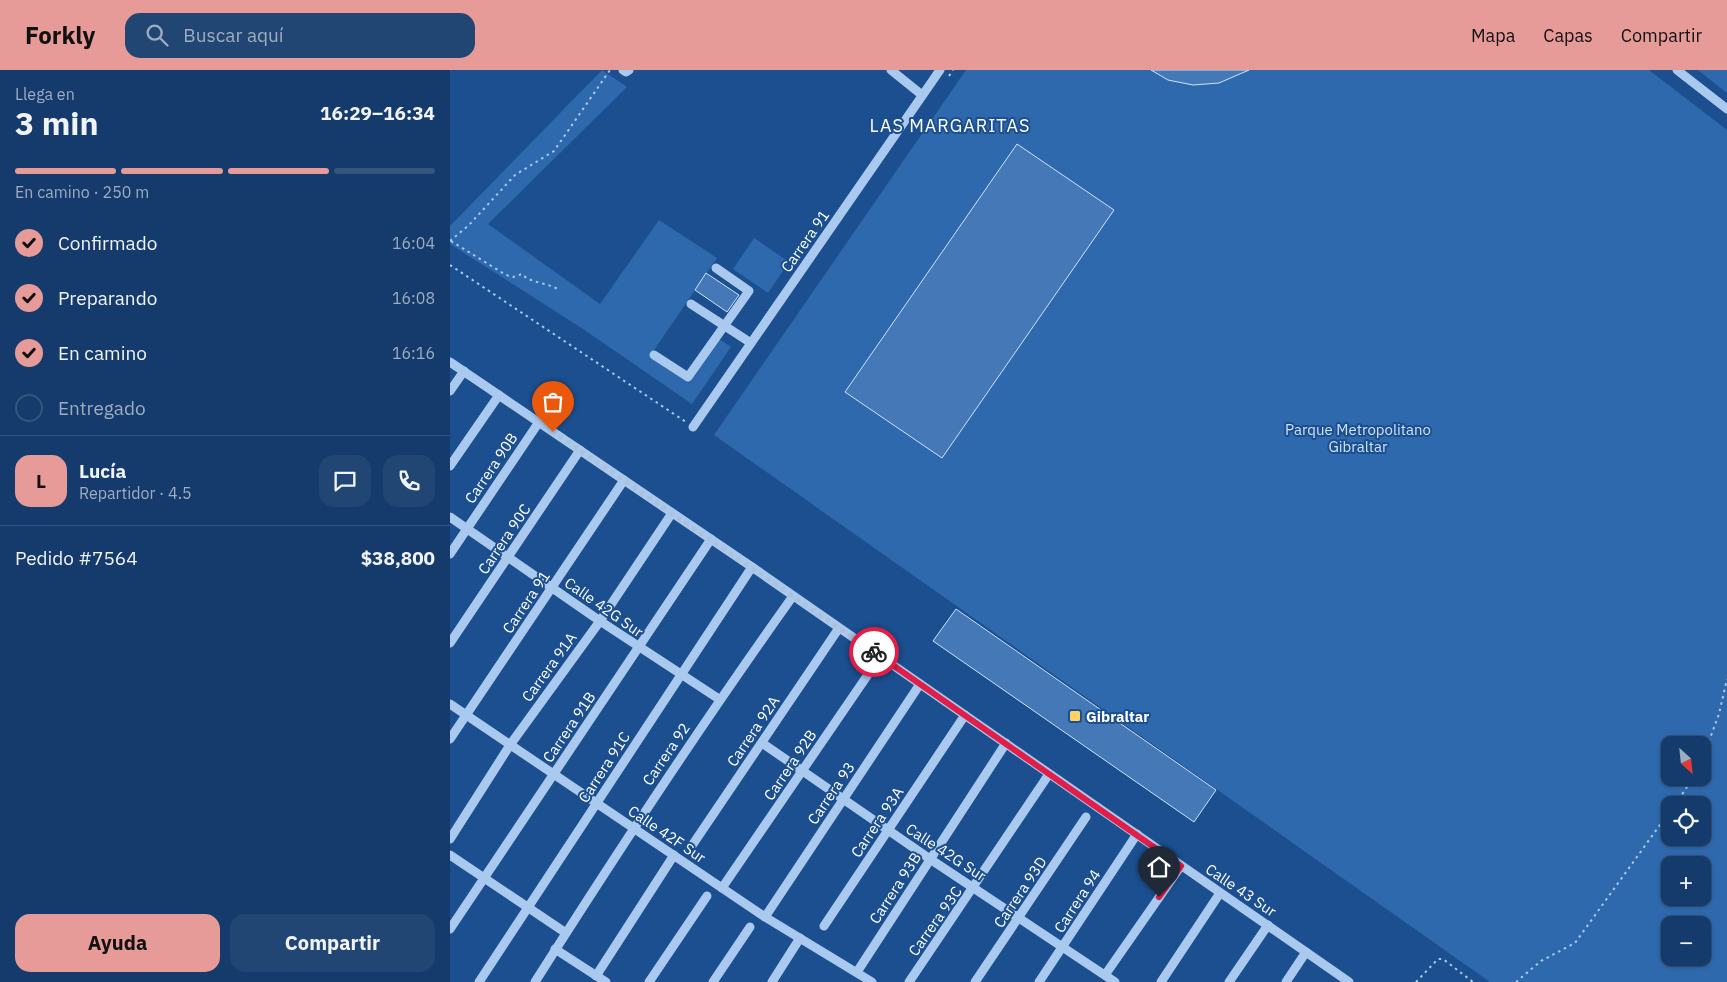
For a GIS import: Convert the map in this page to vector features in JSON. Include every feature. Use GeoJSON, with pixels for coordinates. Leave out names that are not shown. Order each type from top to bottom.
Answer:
{"type":"FeatureCollection","features":[{"type":"Feature","properties":{"kind":"street"},"geometry":{"type":"LineString","coordinates":[[891,70],[922,95]]}},
{"type":"Feature","properties":{"kind":"street","name":"Carrera 91"},"geometry":{"type":"LineString","coordinates":[[693,427],[940,70]]}},
{"type":"Feature","properties":{"kind":"street"},"geometry":{"type":"LineString","coordinates":[[1677,70],[1727,109]]}},
{"type":"Feature","properties":{"kind":"street"},"geometry":{"type":"LineString","coordinates":[[654,355],[688,377],[749,291],[716,268]]}},
{"type":"Feature","properties":{"kind":"street"},"geometry":{"type":"LineString","coordinates":[[691,304],[751,343]]}},
{"type":"Feature","properties":{"kind":"street","name":"Calle 43 Sur"},"geometry":{"type":"LineString","coordinates":[[450,362],[752,567],[1347,981]]}},
{"type":"Feature","properties":{"kind":"street"},"geometry":{"type":"LineString","coordinates":[[450,391],[464,371]]}},
{"type":"Feature","properties":{"kind":"street"},"geometry":{"type":"LineString","coordinates":[[450,466],[499,395]]}},
{"type":"Feature","properties":{"kind":"street","name":"Carrera 90B"},"geometry":{"type":"LineString","coordinates":[[450,554],[539,422]]}},
{"type":"Feature","properties":{"kind":"street","name":"Carrera 90C"},"geometry":{"type":"LineString","coordinates":[[450,643],[580,450]]}},
{"type":"Feature","properties":{"kind":"street","name":"Carrera 91"},"geometry":{"type":"LineString","coordinates":[[450,740],[624,480]]}},
{"type":"Feature","properties":{"kind":"street","name":"Carrera 91A"},"geometry":{"type":"LineString","coordinates":[[450,839],[510,744],[600,622],[672,513]]}},
{"type":"Feature","properties":{"kind":"street","name":"Calle 42G Sur"},"geometry":{"type":"LineString","coordinates":[[450,517],[600,622],[719,700]]}},
{"type":"Feature","properties":{"kind":"street","name":"Carrera 91B"},"geometry":{"type":"LineString","coordinates":[[450,929],[711,539]]}},
{"type":"Feature","properties":{"kind":"street","name":"Carrera 91C"},"geometry":{"type":"LineString","coordinates":[[479,982],[752,567]]}},
{"type":"Feature","properties":{"kind":"street","name":"Carrera 92"},"geometry":{"type":"LineString","coordinates":[[534,982],[633,828],[719,700],[793,596]]}},
{"type":"Feature","properties":{"kind":"street","name":"Carrera 92A"},"geometry":{"type":"LineString","coordinates":[[690,850],[839,628]]}},
{"type":"Feature","properties":{"kind":"street","name":"Carrera 92B"},"geometry":{"type":"LineString","coordinates":[[722,888],[880,657]]}},
{"type":"Feature","properties":{"kind":"street","name":"Carrera 93"},"geometry":{"type":"LineString","coordinates":[[765,917],[920,684]]}},
{"type":"Feature","properties":{"kind":"street","name":"Calle 42F Sur"},"geometry":{"type":"LineString","coordinates":[[450,704],[765,917],[872,982]]}},
{"type":"Feature","properties":{"kind":"street","name":"Carrera 93A"},"geometry":{"type":"LineString","coordinates":[[824,926],[965,715]]}},
{"type":"Feature","properties":{"kind":"street","name":"Calle 42G Sur"},"geometry":{"type":"LineString","coordinates":[[762,743],[930,859],[1116,982]]}},
{"type":"Feature","properties":{"kind":"street","name":"Carrera 93B"},"geometry":{"type":"LineString","coordinates":[[857,972],[1006,744]]}},
{"type":"Feature","properties":{"kind":"street","name":"Carrera 93C"},"geometry":{"type":"LineString","coordinates":[[910,982],[1049,774]]}},
{"type":"Feature","properties":{"kind":"street","name":"Carrera 93D"},"geometry":{"type":"LineString","coordinates":[[975,982],[1086,817]]}},
{"type":"Feature","properties":{"kind":"street","name":"Carrera 94"},"geometry":{"type":"LineString","coordinates":[[1039,982],[1137,834]]}},
{"type":"Feature","properties":{"kind":"street"},"geometry":{"type":"LineString","coordinates":[[450,855],[566,933]]}},
{"type":"Feature","properties":{"kind":"street"},"geometry":{"type":"LineString","coordinates":[[596,976],[674,855]]}},
{"type":"Feature","properties":{"kind":"street"},"geometry":{"type":"LineString","coordinates":[[1106,975],[1181,866]]}},
{"type":"Feature","properties":{"kind":"street"},"geometry":{"type":"LineString","coordinates":[[1161,982],[1220,893]]}},
{"type":"Feature","properties":{"kind":"street"},"geometry":{"type":"LineString","coordinates":[[649,982],[707,896]]}},
{"type":"Feature","properties":{"kind":"street"},"geometry":{"type":"LineString","coordinates":[[1229,982],[1268,925]]}},
{"type":"Feature","properties":{"kind":"street"},"geometry":{"type":"LineString","coordinates":[[713,982],[750,927]]}},
{"type":"Feature","properties":{"kind":"street"},"geometry":{"type":"LineString","coordinates":[[772,982],[800,938]]}},
{"type":"Feature","properties":{"kind":"street"},"geometry":{"type":"LineString","coordinates":[[555,949],[606,982]]}},
{"type":"Feature","properties":{"kind":"street"},"geometry":{"type":"LineString","coordinates":[[1286,982],[1306,952]]}},
{"type":"Feature","properties":{"kind":"path"},"geometry":{"type":"LineString","coordinates":[[559,290],[526,278],[522,274],[513,277],[506,275],[450,241],[469,225],[516,175],[554,151],[610,70]]}},
{"type":"Feature","properties":{"kind":"path"},"geometry":{"type":"LineString","coordinates":[[450,265],[693,427]]}},
{"type":"Feature","properties":{"kind":"path"},"geometry":{"type":"LineString","coordinates":[[1711,736],[1719,714],[1727,679]]}},
{"type":"Feature","properties":{"kind":"path"},"geometry":{"type":"LineString","coordinates":[[1516,982],[1541,961],[1574,943],[1661,823]]}},
{"type":"Feature","properties":{"kind":"path"},"geometry":{"type":"LineString","coordinates":[[1416,982],[1434,961],[1438,959],[1442,959],[1473,982]]}},
{"type":"Feature","properties":{"kind":"green space"},"geometry":{"type":"Polygon","coordinates":[[[602,70],[627,87],[488,224],[600,304],[659,220],[717,258],[650,356],[689,383],[719,339],[731,347],[692,404],[583,329],[450,244],[450,226],[602,70]]]}},
{"type":"Feature","properties":{"kind":"green space","name":"Parque Metropolitano Gibraltar"},"geometry":{"type":"Polygon","coordinates":[[[966,70],[1649,70],[1727,130],[1727,982],[1490,982],[714,435],[966,70]]]}},
{"type":"Feature","properties":{"kind":"green space"},"geometry":{"type":"Polygon","coordinates":[[[1698,70],[1727,70],[1727,93],[1698,70]]]}},
{"type":"Feature","properties":{"kind":"green space"},"geometry":{"type":"Polygon","coordinates":[[[754,238],[789,262],[768,293],[733,269],[754,238]]]}},
{"type":"Feature","properties":{"kind":"building"},"geometry":{"type":"Polygon","coordinates":[[[1151,70],[1249,70],[1219,83],[1193,85],[1168,80],[1151,70]]]}},
{"type":"Feature","properties":{"kind":"building"},"geometry":{"type":"Polygon","coordinates":[[[1017,144],[1114,210],[942,458],[845,392],[1017,144]]]}},
{"type":"Feature","properties":{"kind":"building"},"geometry":{"type":"Polygon","coordinates":[[[706,273],[739,295],[727,312],[695,290],[706,273]]]}},
{"type":"Feature","properties":{"kind":"building","name":"Gibraltar"},"geometry":{"type":"Polygon","coordinates":[[[956,609],[1216,790],[1194,822],[933,641],[956,609]]]}},
{"type":"Feature","properties":{"kind":"way so far"},"geometry":{"type":"LineString","coordinates":[[553,432],[874,652]]}},
{"type":"Feature","properties":{"kind":"place","name":"Gibraltar"},"geometry":{"type":"Point","coordinates":[1075,716]}},
{"type":"Feature","properties":{"kind":"district","name":"LAS MARGARITAS"},"geometry":{"type":"Point","coordinates":[950,125]}},
{"type":"Feature","properties":{"kind":"route"},"geometry":{"type":"LineString","coordinates":[[874,652],[1181,866],[1159,897]]}}]}
